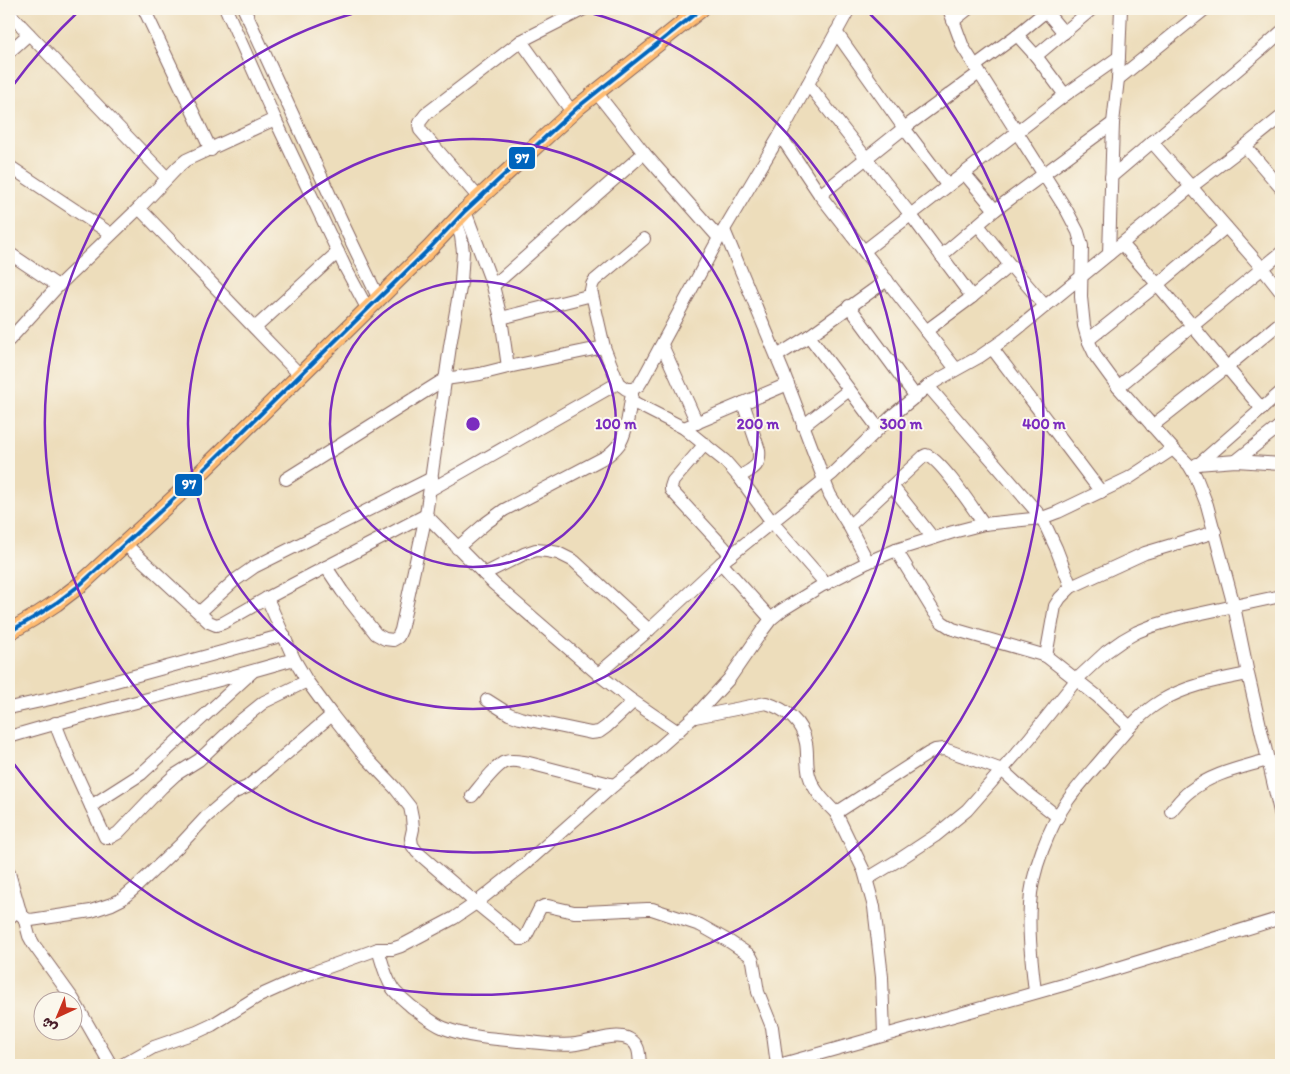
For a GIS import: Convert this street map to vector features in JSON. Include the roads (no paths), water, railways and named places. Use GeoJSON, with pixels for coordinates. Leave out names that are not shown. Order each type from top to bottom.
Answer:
{"type":"FeatureCollection","features":[{"type":"Feature","properties":{"kind":"main road"},"geometry":{"type":"LineString","coordinates":[[9,632],[56,603],[81,584],[180,493],[479,198],[572,112],[701,9]]}},
{"type":"Feature","properties":{"kind":"street"},"geometry":{"type":"LineString","coordinates":[[144,9],[211,150]]}},
{"type":"Feature","properties":{"kind":"street"},"geometry":{"type":"LineString","coordinates":[[226,9],[275,119],[338,252],[373,303]]}},
{"type":"Feature","properties":{"kind":"street"},"geometry":{"type":"LineString","coordinates":[[244,9],[344,226],[373,303]]}},
{"type":"Feature","properties":{"kind":"street"},"geometry":{"type":"LineString","coordinates":[[479,198],[420,130],[419,123],[426,114],[521,41],[584,9]]}},
{"type":"Feature","properties":{"kind":"street"},"geometry":{"type":"LineString","coordinates":[[457,548],[504,510],[607,456],[621,442],[632,395],[644,378],[721,235],[780,135],[849,9]]}},
{"type":"Feature","properties":{"kind":"street"},"geometry":{"type":"LineString","coordinates":[[968,9],[951,15],[963,47],[1044,174],[1078,232],[1082,246],[1083,275],[1081,297],[1084,326],[1096,357],[1118,386],[1172,449],[1194,465],[1215,532],[1234,606],[1281,816]]}},
{"type":"Feature","properties":{"kind":"street"},"geometry":{"type":"LineString","coordinates":[[1036,56],[1092,9]]}},
{"type":"Feature","properties":{"kind":"street"},"geometry":{"type":"LineString","coordinates":[[1108,254],[1113,123],[1118,79],[1121,9]]}},
{"type":"Feature","properties":{"kind":"street"},"geometry":{"type":"LineString","coordinates":[[1118,79],[1205,9]]}},
{"type":"Feature","properties":{"kind":"street"},"geometry":{"type":"LineString","coordinates":[[9,10],[29,34],[167,178]]}},
{"type":"Feature","properties":{"kind":"street"},"geometry":{"type":"LineString","coordinates":[[820,196],[977,69],[1045,10],[1064,33]]}},
{"type":"Feature","properties":{"kind":"street"},"geometry":{"type":"LineString","coordinates":[[836,32],[947,185]]}},
{"type":"Feature","properties":{"kind":"street"},"geometry":{"type":"LineString","coordinates":[[1112,177],[1281,32]]}},
{"type":"Feature","properties":{"kind":"street"},"geometry":{"type":"LineString","coordinates":[[9,52],[29,34]]}},
{"type":"Feature","properties":{"kind":"street"},"geometry":{"type":"LineString","coordinates":[[1018,35],[1065,94]]}},
{"type":"Feature","properties":{"kind":"street"},"geometry":{"type":"LineString","coordinates":[[521,41],[572,112]]}},
{"type":"Feature","properties":{"kind":"street"},"geometry":{"type":"LineString","coordinates":[[864,251],[1065,94],[1119,57]]}},
{"type":"Feature","properties":{"kind":"street"},"geometry":{"type":"LineString","coordinates":[[808,84],[910,214],[972,297]]}},
{"type":"Feature","properties":{"kind":"street"},"geometry":{"type":"LineString","coordinates":[[596,92],[644,154],[721,235],[777,356],[830,495],[868,562]]}},
{"type":"Feature","properties":{"kind":"street"},"geometry":{"type":"LineString","coordinates":[[598,674],[726,559],[824,480],[878,428],[928,386],[1005,339],[1281,116]]}},
{"type":"Feature","properties":{"kind":"street"},"geometry":{"type":"LineString","coordinates":[[9,340],[58,286],[186,160],[275,119]]}},
{"type":"Feature","properties":{"kind":"street"},"geometry":{"type":"LineString","coordinates":[[941,256],[995,210],[1113,123]]}},
{"type":"Feature","properties":{"kind":"street"},"geometry":{"type":"LineString","coordinates":[[780,135],[820,196],[956,369]]}},
{"type":"Feature","properties":{"kind":"street"},"geometry":{"type":"LineString","coordinates":[[1152,142],[1281,292]]}},
{"type":"Feature","properties":{"kind":"street"},"geometry":{"type":"LineString","coordinates":[[1245,146],[1281,188]]}},
{"type":"Feature","properties":{"kind":"street"},"geometry":{"type":"LineString","coordinates":[[493,286],[644,154]]}},
{"type":"Feature","properties":{"kind":"street"},"geometry":{"type":"LineString","coordinates":[[9,166],[111,234]]}},
{"type":"Feature","properties":{"kind":"street"},"geometry":{"type":"LineString","coordinates":[[964,173],[995,210]]}},
{"type":"Feature","properties":{"kind":"street"},"geometry":{"type":"LineString","coordinates":[[139,208],[300,376]]}},
{"type":"Feature","properties":{"kind":"street"},"geometry":{"type":"LineString","coordinates":[[461,216],[493,286],[508,367]]}},
{"type":"Feature","properties":{"kind":"street"},"geometry":{"type":"LineString","coordinates":[[326,567],[342,591],[376,634],[384,639],[393,640],[398,637],[402,630],[431,484],[445,379],[461,282],[463,252],[461,216]]}},
{"type":"Feature","properties":{"kind":"street"},"geometry":{"type":"LineString","coordinates":[[978,225],[1045,306]]}},
{"type":"Feature","properties":{"kind":"street"},"geometry":{"type":"LineString","coordinates":[[1088,340],[1226,227]]}},
{"type":"Feature","properties":{"kind":"street"},"geometry":{"type":"LineString","coordinates":[[644,239],[592,284],[592,295],[604,347],[618,382],[632,395],[684,428],[725,460],[772,522],[826,584]]}},
{"type":"Feature","properties":{"kind":"street"},"geometry":{"type":"LineString","coordinates":[[1122,244],[1158,284],[1262,409]]}},
{"type":"Feature","properties":{"kind":"street"},"geometry":{"type":"LineString","coordinates":[[255,328],[338,252]]}},
{"type":"Feature","properties":{"kind":"street"},"geometry":{"type":"LineString","coordinates":[[9,253],[58,286]]}},
{"type":"Feature","properties":{"kind":"street"},"geometry":{"type":"LineString","coordinates":[[1118,386],[1281,253]]}},
{"type":"Feature","properties":{"kind":"street"},"geometry":{"type":"LineString","coordinates":[[926,331],[972,297],[1010,265]]}},
{"type":"Feature","properties":{"kind":"street"},"geometry":{"type":"LineString","coordinates":[[777,356],[809,336],[887,280]]}},
{"type":"Feature","properties":{"kind":"street"},"geometry":{"type":"LineString","coordinates":[[500,318],[592,295]]}},
{"type":"Feature","properties":{"kind":"street"},"geometry":{"type":"LineString","coordinates":[[849,306],[916,397]]}},
{"type":"Feature","properties":{"kind":"street"},"geometry":{"type":"LineString","coordinates":[[1152,426],[1281,322]]}},
{"type":"Feature","properties":{"kind":"street"},"geometry":{"type":"LineString","coordinates":[[809,336],[878,428]]}},
{"type":"Feature","properties":{"kind":"street"},"geometry":{"type":"LineString","coordinates":[[662,345],[697,423]]}},
{"type":"Feature","properties":{"kind":"street"},"geometry":{"type":"LineString","coordinates":[[286,479],[445,379],[480,374],[604,347]]}},
{"type":"Feature","properties":{"kind":"street"},"geometry":{"type":"LineString","coordinates":[[992,348],[1101,492]]}},
{"type":"Feature","properties":{"kind":"street"},"geometry":{"type":"LineString","coordinates":[[200,612],[234,581],[254,566],[431,484],[618,382]]}},
{"type":"Feature","properties":{"kind":"street"},"geometry":{"type":"LineString","coordinates":[[684,428],[788,384]]}},
{"type":"Feature","properties":{"kind":"street"},"geometry":{"type":"LineString","coordinates":[[928,386],[1042,518],[1071,587]]}},
{"type":"Feature","properties":{"kind":"street"},"geometry":{"type":"LineString","coordinates":[[803,426],[849,390]]}},
{"type":"Feature","properties":{"kind":"street"},"geometry":{"type":"LineString","coordinates":[[1194,465],[1281,392]]}},
{"type":"Feature","properties":{"kind":"street"},"geometry":{"type":"LineString","coordinates":[[739,477],[755,467],[759,463],[760,458],[742,403]]}},
{"type":"Feature","properties":{"kind":"street"},"geometry":{"type":"LineString","coordinates":[[1236,461],[1281,425]]}},
{"type":"Feature","properties":{"kind":"street"},"geometry":{"type":"LineString","coordinates":[[705,444],[673,481],[671,490],[726,559],[771,620]]}},
{"type":"Feature","properties":{"kind":"street"},"geometry":{"type":"LineString","coordinates":[[122,1065],[154,1048],[197,1032],[257,997],[306,975],[378,949],[401,946],[454,918],[476,903],[525,864],[695,716],[729,679],[771,620],[782,610],[826,584],[868,562],[896,550],[933,538],[984,524],[1042,518],[1058,512],[1129,478],[1172,449]]}},
{"type":"Feature","properties":{"kind":"street"},"geometry":{"type":"LineString","coordinates":[[849,526],[924,456],[929,455],[947,475],[984,524]]}},
{"type":"Feature","properties":{"kind":"street"},"geometry":{"type":"LineString","coordinates":[[1194,465],[1236,461],[1281,464]]}},
{"type":"Feature","properties":{"kind":"street"},"geometry":{"type":"LineString","coordinates":[[892,486],[933,538]]}},
{"type":"Feature","properties":{"kind":"street"},"geometry":{"type":"LineString","coordinates":[[125,544],[209,622],[216,624],[223,623],[426,515]]}},
{"type":"Feature","properties":{"kind":"street"},"geometry":{"type":"LineString","coordinates":[[426,515],[484,574],[598,674],[633,702],[678,732]]}},
{"type":"Feature","properties":{"kind":"street"},"geometry":{"type":"LineString","coordinates":[[1046,656],[1055,606],[1071,587],[1145,553],[1215,532]]}},
{"type":"Feature","properties":{"kind":"street"},"geometry":{"type":"LineString","coordinates":[[484,574],[536,550],[558,553],[574,561],[649,630]]}},
{"type":"Feature","properties":{"kind":"street"},"geometry":{"type":"LineString","coordinates":[[896,550],[942,622],[953,629],[1046,656],[1097,696],[1130,727]]}},
{"type":"Feature","properties":{"kind":"street"},"geometry":{"type":"LineString","coordinates":[[867,878],[935,836],[967,810],[1029,739],[1076,679],[1106,652],[1137,632],[1152,626],[1179,618],[1281,596]]}},
{"type":"Feature","properties":{"kind":"street"},"geometry":{"type":"LineString","coordinates":[[267,598],[294,659],[307,681],[362,753],[410,807],[413,829],[412,845],[417,852],[520,939],[525,938],[540,908],[544,906],[574,912],[647,909],[659,911],[700,925],[730,942],[748,954],[753,961],[758,992],[772,1027],[778,1065],[1035,992],[1281,918]]}},
{"type":"Feature","properties":{"kind":"street"},"geometry":{"type":"LineString","coordinates":[[9,708],[50,699],[284,635]]}},
{"type":"Feature","properties":{"kind":"street"},"geometry":{"type":"LineString","coordinates":[[9,737],[294,659]]}},
{"type":"Feature","properties":{"kind":"street"},"geometry":{"type":"LineString","coordinates":[[91,806],[141,774],[254,671]]}},
{"type":"Feature","properties":{"kind":"street"},"geometry":{"type":"LineString","coordinates":[[1035,992],[1029,940],[1030,904],[1035,872],[1040,855],[1068,800],[1130,727],[1152,707],[1178,692],[1248,674]]}},
{"type":"Feature","properties":{"kind":"street"},"geometry":{"type":"LineString","coordinates":[[55,723],[105,837],[110,837],[118,833],[162,787],[199,760],[239,722],[264,702],[307,681]]}},
{"type":"Feature","properties":{"kind":"street"},"geometry":{"type":"LineString","coordinates":[[487,700],[509,714],[520,718],[591,733],[599,732],[606,727],[633,702]]}},
{"type":"Feature","properties":{"kind":"street"},"geometry":{"type":"LineString","coordinates":[[695,716],[766,703],[777,706],[788,713],[802,731],[806,743],[809,775],[821,798],[836,813],[867,878],[878,934],[884,1035]]}},
{"type":"Feature","properties":{"kind":"street"},"geometry":{"type":"LineString","coordinates":[[21,913],[31,920],[75,914],[91,911],[122,899],[182,844],[207,816],[235,792],[247,787],[332,715]]}},
{"type":"Feature","properties":{"kind":"street"},"geometry":{"type":"LineString","coordinates":[[836,813],[929,753],[944,749],[1002,770],[1058,817]]}},
{"type":"Feature","properties":{"kind":"street"},"geometry":{"type":"LineString","coordinates":[[1171,811],[1189,792],[1203,782],[1217,775],[1267,760]]}},
{"type":"Feature","properties":{"kind":"street"},"geometry":{"type":"LineString","coordinates":[[472,796],[499,764],[506,761],[523,762],[614,785]]}},
{"type":"Feature","properties":{"kind":"street"},"geometry":{"type":"LineString","coordinates":[[9,873],[29,936],[73,999],[111,1065]]}},
{"type":"Feature","properties":{"kind":"street"},"geometry":{"type":"LineString","coordinates":[[9,918],[21,913]]}},
{"type":"Feature","properties":{"kind":"street"},"geometry":{"type":"LineString","coordinates":[[378,949],[393,990],[417,1010],[445,1028],[466,1034],[556,1045],[576,1044],[618,1037],[629,1039],[639,1050],[640,1065]]}}]}
